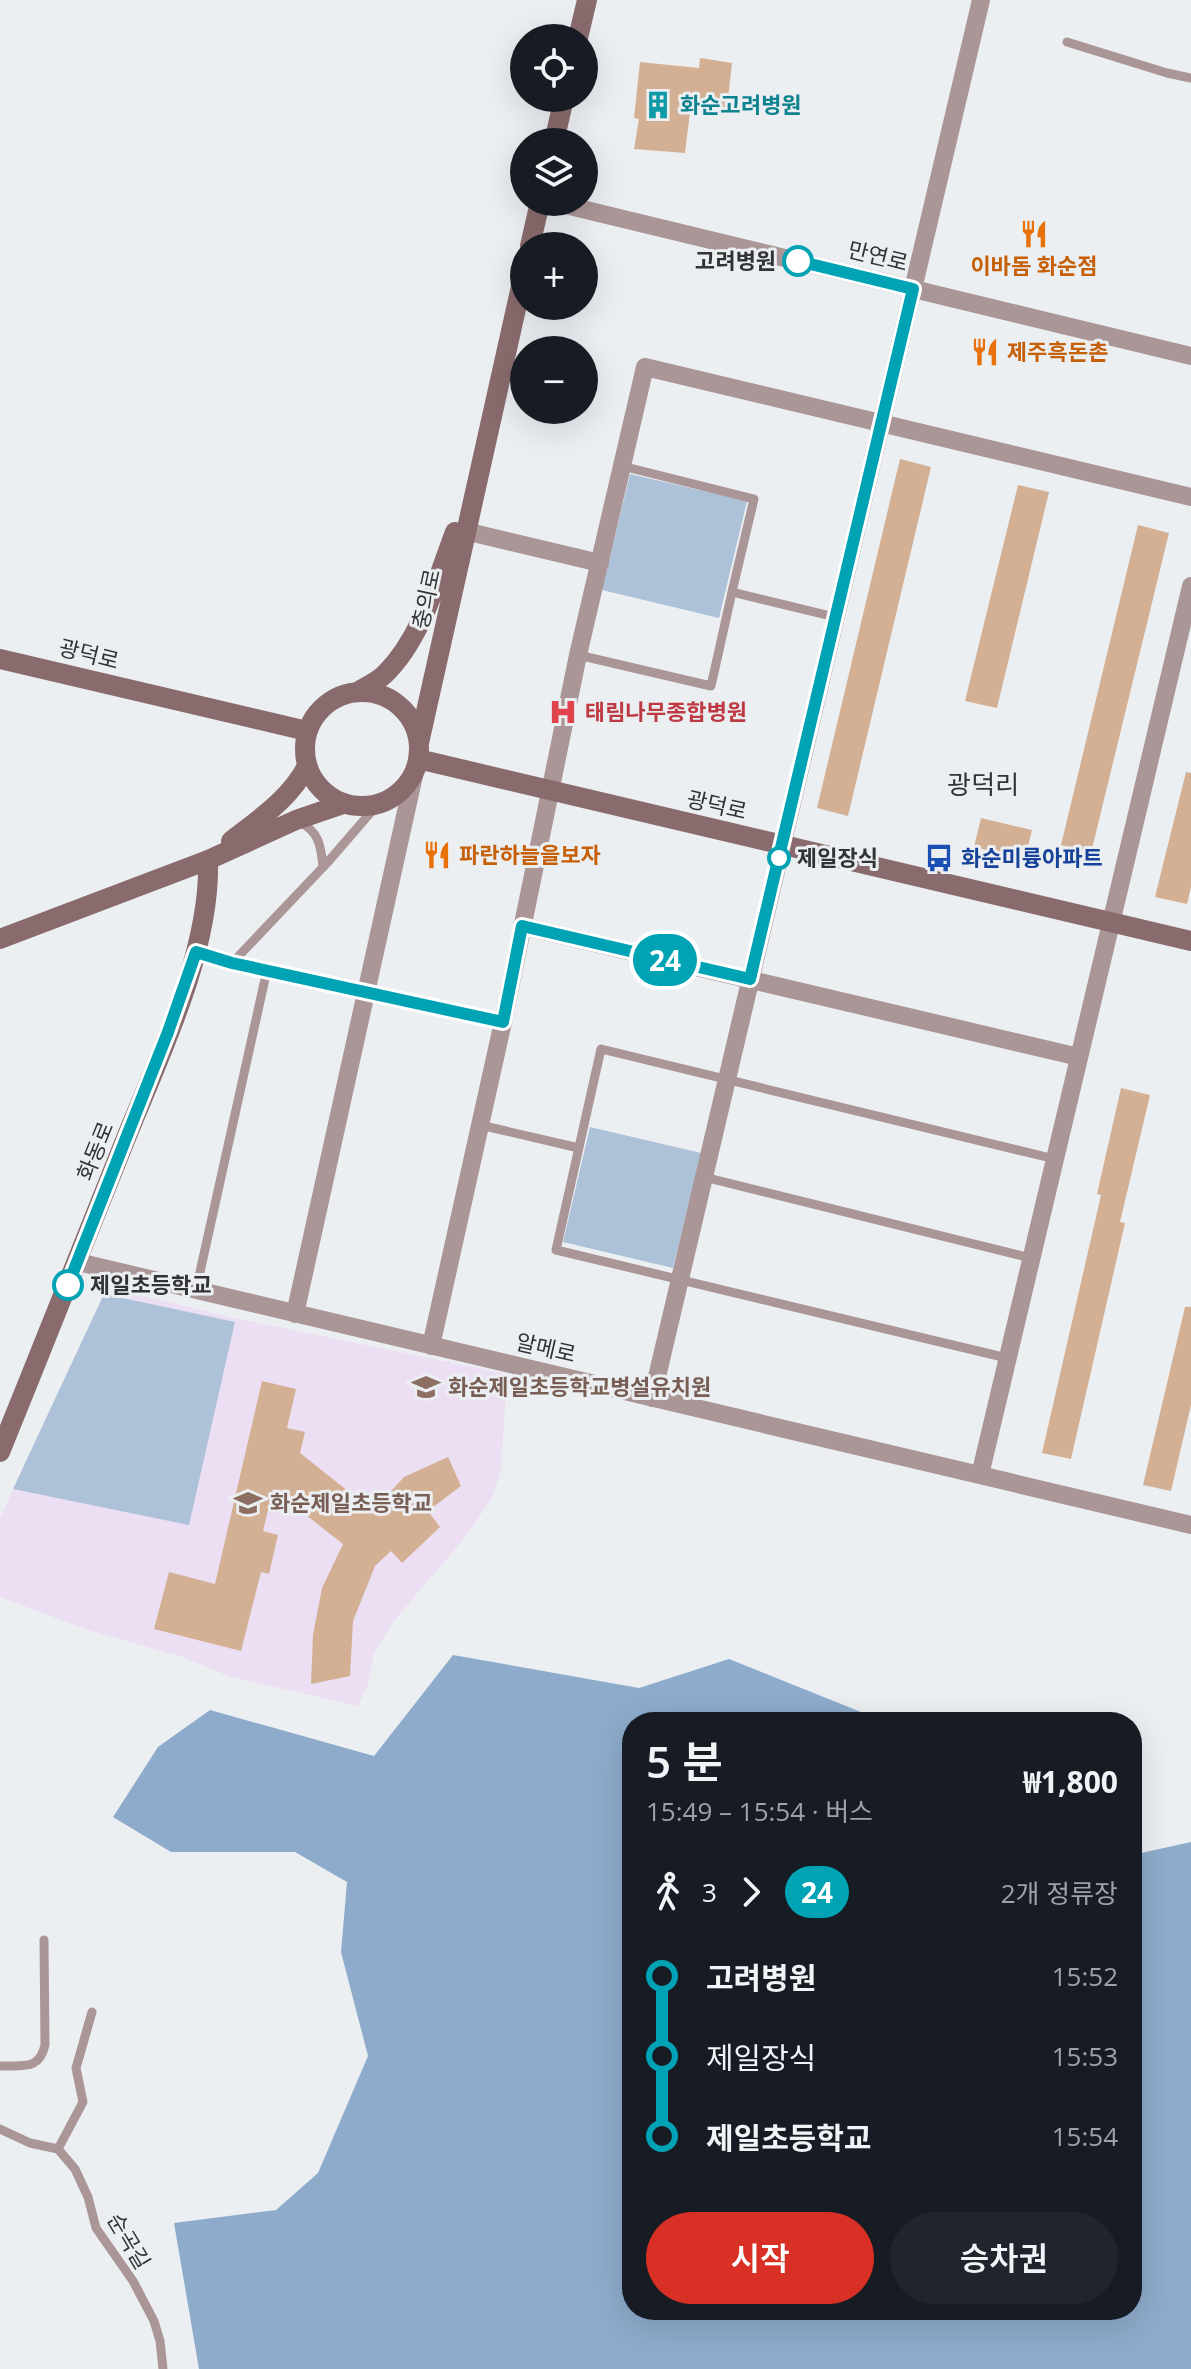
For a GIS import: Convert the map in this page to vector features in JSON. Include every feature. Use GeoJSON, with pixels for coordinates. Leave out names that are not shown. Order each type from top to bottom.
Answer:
{"type":"FeatureCollection","features":[{"type":"Feature","properties":{"kind":"street"},"geometry":{"type":"LineString","coordinates":[[581,24],[587,0]]}},
{"type":"Feature","properties":{"kind":"street"},"geometry":{"type":"LineString","coordinates":[[652,1398],[981,0]]}},
{"type":"Feature","properties":{"kind":"street","name":"만연로"},"geometry":{"type":"LineString","coordinates":[[598,213],[1191,356]]}},
{"type":"Feature","properties":{"kind":"street","name":"충의로"},"geometry":{"type":"LineString","coordinates":[[417,758],[513,320]]}},
{"type":"Feature","properties":{"kind":"street"},"geometry":{"type":"LineString","coordinates":[[431,1346],[503,1022],[578,655],[645,367],[1191,497]]}},
{"type":"Feature","properties":{"kind":"street","name":"충의로"},"geometry":{"type":"LineString","coordinates":[[359,691],[384,675],[418,623],[480,465]]}},
{"type":"Feature","properties":{"kind":"street"},"geometry":{"type":"LineString","coordinates":[[465,531],[600,563]]}},
{"type":"Feature","properties":{"kind":"street"},"geometry":{"type":"LineString","coordinates":[[980,1475],[1191,586]]}},
{"type":"Feature","properties":{"kind":"street","name":"광덕로"},"geometry":{"type":"LineString","coordinates":[[0,659],[307,731]]}},
{"type":"Feature","properties":{"kind":"street"},"geometry":{"type":"LineString","coordinates":[[295,1314],[417,758],[415,726],[406,711],[376,693],[359,691],[342,694],[326,703],[307,731],[304,749],[315,783],[328,796],[343,804],[362,807],[393,797],[406,786],[417,758]]}},
{"type":"Feature","properties":{"kind":"street","name":"광덕로"},"geometry":{"type":"LineString","coordinates":[[417,758],[1191,941]]}},
{"type":"Feature","properties":{"kind":"street"},"geometry":{"type":"LineString","coordinates":[[208,860],[281,801],[299,783],[307,766]]}},
{"type":"Feature","properties":{"kind":"street"},"geometry":{"type":"LineString","coordinates":[[0,939],[208,860],[296,820],[343,804]]}},
{"type":"Feature","properties":{"kind":"street","name":"화동로"},"geometry":{"type":"LineString","coordinates":[[0,1452],[168,1032],[196,952],[209,883],[208,860]]}},
{"type":"Feature","properties":{"kind":"street"},"geometry":{"type":"LineString","coordinates":[[522,926],[1079,1057]]}},
{"type":"Feature","properties":{"kind":"street","name":"알메로"},"geometry":{"type":"LineString","coordinates":[[78,1262],[1191,1525]]}},
{"type":"Feature","properties":{"kind":"lane"},"geometry":{"type":"LineString","coordinates":[[1067,42],[1191,78]]}},
{"type":"Feature","properties":{"kind":"lane"},"geometry":{"type":"LineString","coordinates":[[578,655],[711,686],[754,499],[622,466]]}},
{"type":"Feature","properties":{"kind":"lane"},"geometry":{"type":"LineString","coordinates":[[732,592],[835,617]]}},
{"type":"Feature","properties":{"kind":"lane"},"geometry":{"type":"LineString","coordinates":[[232,963],[378,804]]}},
{"type":"Feature","properties":{"kind":"lane"},"geometry":{"type":"LineString","coordinates":[[296,820],[316,835],[325,865]]}},
{"type":"Feature","properties":{"kind":"lane"},"geometry":{"type":"LineString","coordinates":[[196,952],[232,963],[503,1022]]}},
{"type":"Feature","properties":{"kind":"lane"},"geometry":{"type":"LineString","coordinates":[[196,1290],[267,970]]}},
{"type":"Feature","properties":{"kind":"lane"},"geometry":{"type":"LineString","coordinates":[[1007,1358],[556,1250],[601,1049],[1055,1159]]}},
{"type":"Feature","properties":{"kind":"lane"},"geometry":{"type":"LineString","coordinates":[[480,1125],[579,1148]]}},
{"type":"Feature","properties":{"kind":"lane"},"geometry":{"type":"LineString","coordinates":[[704,1177],[1031,1258]]}},
{"type":"Feature","properties":{"kind":"lane"},"geometry":{"type":"LineString","coordinates":[[0,2066],[33,2065],[42,2059],[45,2045],[44,1940]]}},
{"type":"Feature","properties":{"kind":"lane"},"geometry":{"type":"LineString","coordinates":[[0,2129],[30,2143],[58,2149],[83,2102],[76,2068],[92,2012]]}},
{"type":"Feature","properties":{"kind":"lane","name":"순곡길"},"geometry":{"type":"LineString","coordinates":[[58,2149],[75,2169],[88,2197],[96,2228],[133,2281],[154,2321],[163,2369]]}},
{"type":"Feature","properties":{"kind":"shaded area"},"geometry":{"type":"Polygon","coordinates":[[[630,474],[747,501],[719,618],[602,590],[630,474]]]}},
{"type":"Feature","properties":{"kind":"shaded area"},"geometry":{"type":"Polygon","coordinates":[[[590,1127],[701,1153],[673,1268],[563,1242],[590,1127]]]}},
{"type":"Feature","properties":{"kind":"shaded area","name":"화순제일초등학교"},"geometry":{"type":"Polygon","coordinates":[[[115,1289],[234,1318],[507,1374],[501,1471],[493,1496],[467,1535],[394,1621],[374,1653],[368,1684],[358,1706],[231,1677],[182,1657],[85,1629],[0,1597],[0,1518],[104,1294],[115,1289]]]}},
{"type":"Feature","properties":{"kind":"shaded area"},"geometry":{"type":"Polygon","coordinates":[[[104,1294],[235,1322],[189,1525],[13,1489],[104,1294]]]}},
{"type":"Feature","properties":{"kind":"shaded area"},"geometry":{"type":"Polygon","coordinates":[[[453,1655],[639,1688],[729,1659],[861,1712],[622,1712],[622,2320],[1142,2320],[1142,1853],[1191,1842],[1191,2369],[199,2369],[174,2223],[276,2210],[318,2173],[368,2056],[341,1952],[347,1882],[295,1852],[171,1852],[113,1817],[158,1747],[210,1710],[374,1756],[453,1655]]]}},
{"type":"Feature","properties":{"kind":"building","name":"화순고려병원"},"geometry":{"type":"Polygon","coordinates":[[[700,58],[732,63],[727,108],[691,104],[685,153],[634,149],[639,119],[634,118],[640,62],[699,68],[700,58]]]}},
{"type":"Feature","properties":{"kind":"building"},"geometry":{"type":"Polygon","coordinates":[[[900,459],[931,467],[848,816],[817,808],[900,459]]]}},
{"type":"Feature","properties":{"kind":"building"},"geometry":{"type":"Polygon","coordinates":[[[1018,485],[1049,492],[997,708],[965,701],[1018,485]]]}},
{"type":"Feature","properties":{"kind":"building"},"geometry":{"type":"Polygon","coordinates":[[[1138,525],[1169,533],[1091,853],[1061,845],[1138,525]]]}},
{"type":"Feature","properties":{"kind":"building"},"geometry":{"type":"Polygon","coordinates":[[[1186,772],[1191,773],[1191,887],[1187,904],[1155,897],[1186,772]]]}},
{"type":"Feature","properties":{"kind":"building"},"geometry":{"type":"Polygon","coordinates":[[[981,818],[1032,830],[1025,859],[974,847],[981,818]]]}},
{"type":"Feature","properties":{"kind":"building"},"geometry":{"type":"Polygon","coordinates":[[[1121,1088],[1150,1095],[1120,1222],[1125,1223],[1071,1459],[1042,1453],[1101,1195],[1097,1194],[1121,1088]]]}},
{"type":"Feature","properties":{"kind":"building"},"geometry":{"type":"Polygon","coordinates":[[[1185,1307],[1191,1307],[1191,1405],[1171,1491],[1143,1485],[1185,1307]]]}},
{"type":"Feature","properties":{"kind":"building"},"geometry":{"type":"Polygon","coordinates":[[[262,1381],[296,1389],[287,1428],[305,1432],[300,1453],[373,1511],[404,1477],[448,1457],[461,1486],[428,1511],[440,1527],[402,1563],[391,1551],[375,1566],[353,1621],[350,1676],[311,1684],[313,1635],[322,1588],[343,1544],[273,1489],[263,1531],[278,1535],[269,1574],[261,1572],[241,1651],[154,1629],[169,1572],[215,1584],[262,1381]]]}},
{"type":"Feature","properties":{"kind":"bus line","name":"24"},"geometry":{"type":"LineString","coordinates":[[68,1285],[168,1032],[196,952],[232,963],[503,1022],[522,926],[750,979],[913,289],[798,261]]}},
{"type":"Feature","properties":{"kind":"place","name":"화순고려병원"},"geometry":{"type":"Point","coordinates":[658,105]}},
{"type":"Feature","properties":{"kind":"place","name":"이바돔 화순점"},"geometry":{"type":"Point","coordinates":[1034,234]}},
{"type":"Feature","properties":{"kind":"place","name":"고려병원"},"geometry":{"type":"Point","coordinates":[798,261]}},
{"type":"Feature","properties":{"kind":"place","name":"제주흑돈촌"},"geometry":{"type":"Point","coordinates":[985,352]}},
{"type":"Feature","properties":{"kind":"place","name":"태림나무종합병원"},"geometry":{"type":"Point","coordinates":[563,712]}},
{"type":"Feature","properties":{"kind":"place","name":"파란하늘을보자"},"geometry":{"type":"Point","coordinates":[437,855]}},
{"type":"Feature","properties":{"kind":"place","name":"제일장식"},"geometry":{"type":"Point","coordinates":[779,858]}},
{"type":"Feature","properties":{"kind":"place","name":"화순미륭아파트"},"geometry":{"type":"Point","coordinates":[939,858]}},
{"type":"Feature","properties":{"kind":"place","name":"제일초등학교"},"geometry":{"type":"Point","coordinates":[68,1285]}},
{"type":"Feature","properties":{"kind":"place","name":"화순제일초등학교병설유치원"},"geometry":{"type":"Point","coordinates":[426,1387]}},
{"type":"Feature","properties":{"kind":"place","name":"화순제일초등학교"},"geometry":{"type":"Point","coordinates":[248,1503]}},
{"type":"Feature","properties":{"kind":"district","name":"광덕리"},"geometry":{"type":"Point","coordinates":[983,785]}}]}
